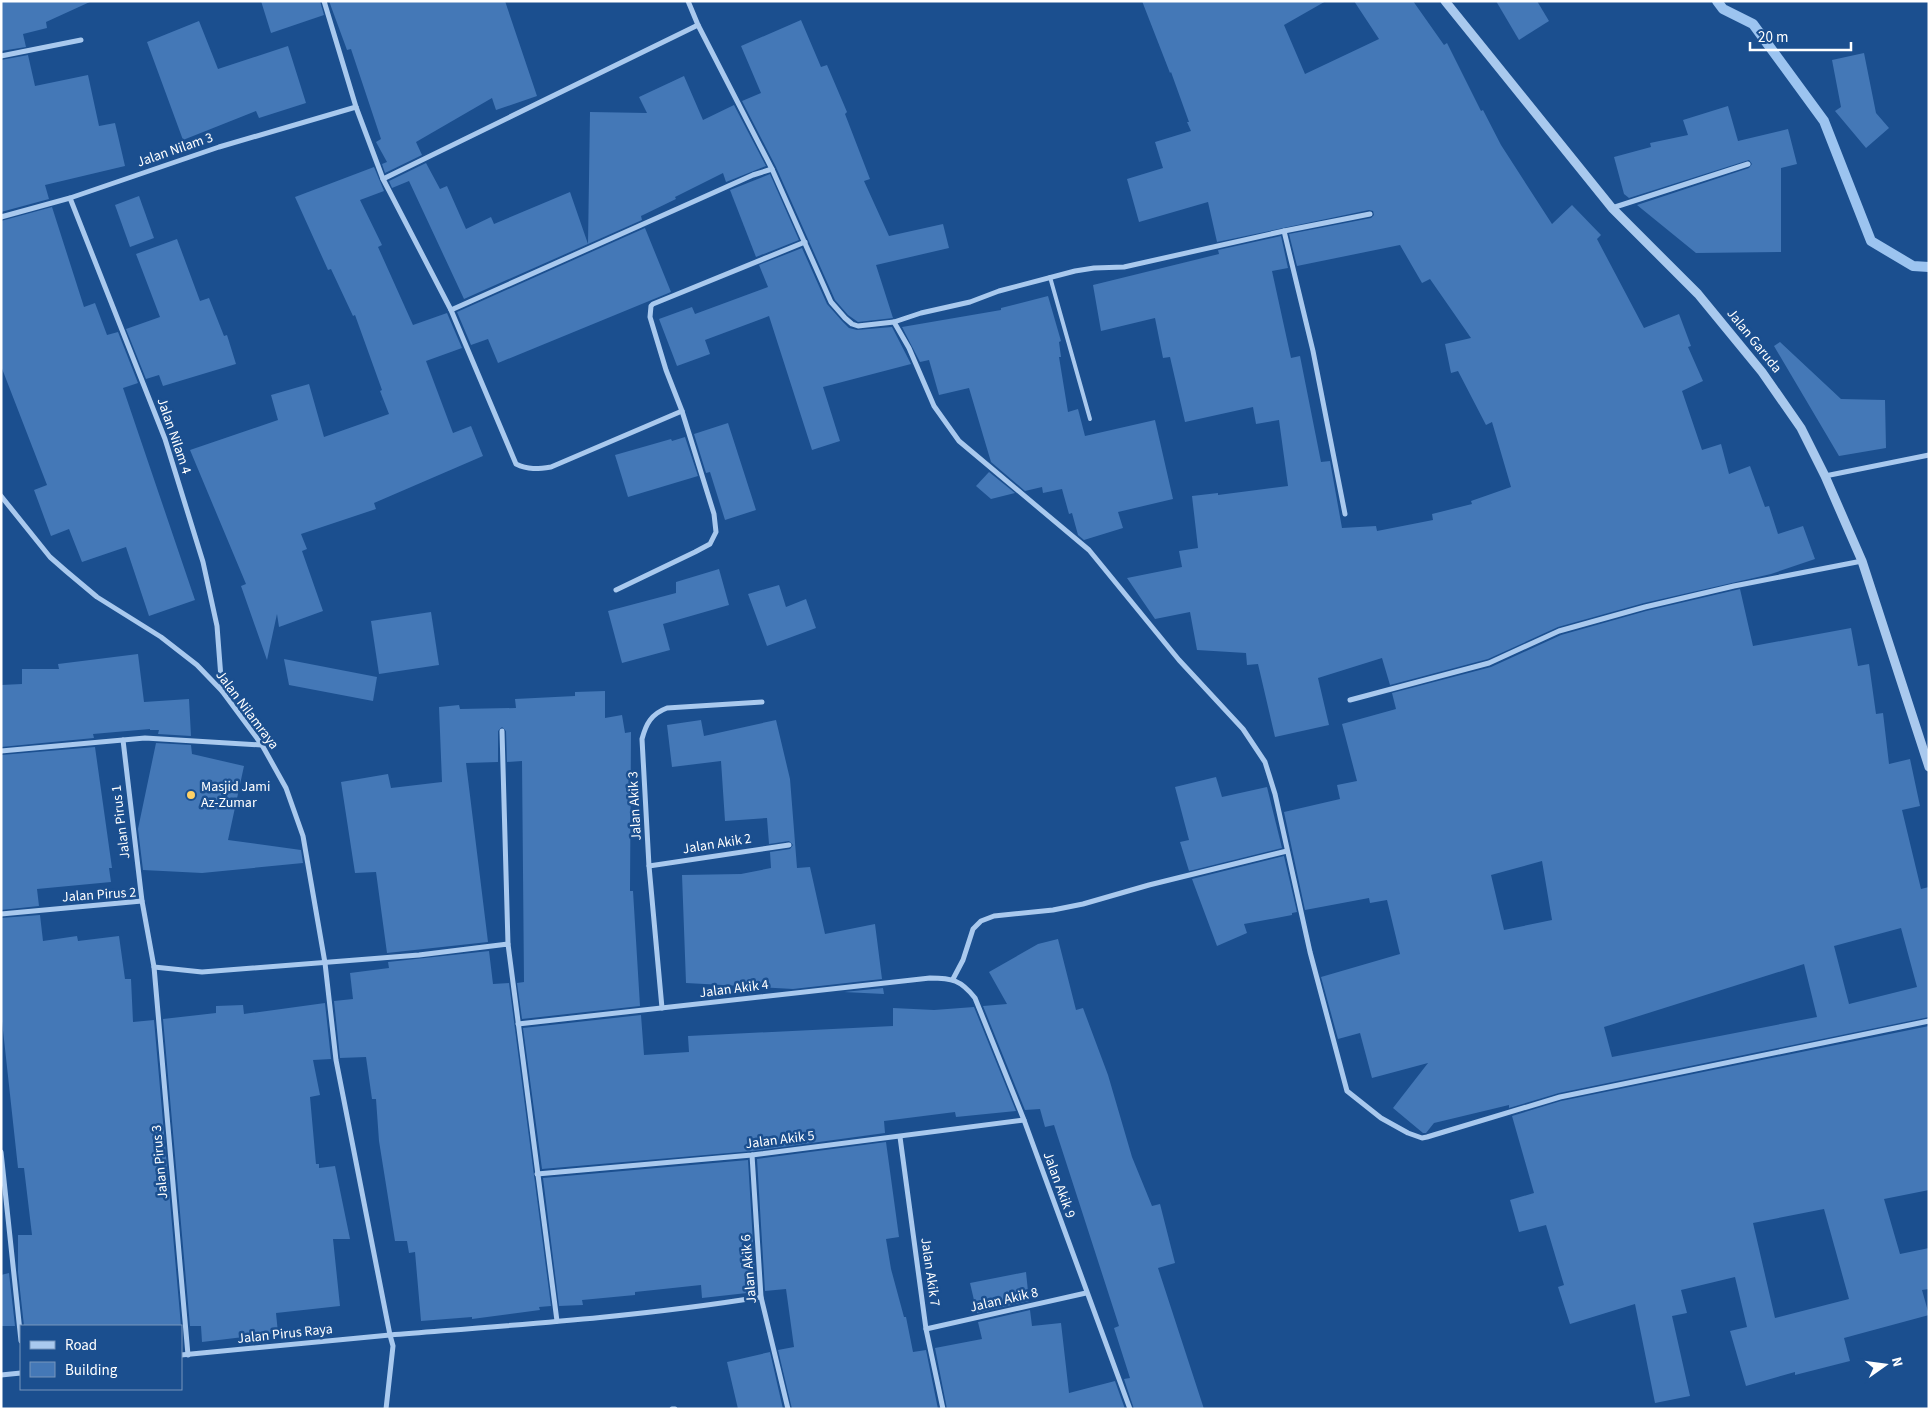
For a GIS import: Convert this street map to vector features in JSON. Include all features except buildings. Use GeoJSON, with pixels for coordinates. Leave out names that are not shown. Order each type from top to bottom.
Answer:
{"type":"FeatureCollection","features":[{"type":"Feature","properties":{"kind":"street"},"geometry":{"type":"LineString","coordinates":[[324,1],[356,107],[383,180],[451,310],[516,464],[524,468],[551,467],[682,411]]}},
{"type":"Feature","properties":{"kind":"street"},"geometry":{"type":"LineString","coordinates":[[688,1],[698,25],[772,169],[831,302],[845,318],[858,326],[894,322],[921,313],[970,302],[999,291],[1050,277],[1094,268],[1124,267],[1370,214]]}},
{"type":"Feature","properties":{"kind":"street","name":"Jalan Garuda"},"geometry":{"type":"LineString","coordinates":[[1445,1],[1612,208],[1698,294],[1762,372],[1801,428],[1825,476],[1862,561],[1929,767]]}},
{"type":"Feature","properties":{"kind":"street"},"geometry":{"type":"LineString","coordinates":[[383,180],[698,25]]}},
{"type":"Feature","properties":{"kind":"street"},"geometry":{"type":"LineString","coordinates":[[1,56],[81,40]]}},
{"type":"Feature","properties":{"kind":"street","name":"Jalan Nilam 3"},"geometry":{"type":"LineString","coordinates":[[1,217],[70,198],[219,147],[356,107]]}},
{"type":"Feature","properties":{"kind":"street"},"geometry":{"type":"LineString","coordinates":[[1612,208],[1748,164]]}},
{"type":"Feature","properties":{"kind":"street"},"geometry":{"type":"LineString","coordinates":[[451,310],[752,175],[772,169]]}},
{"type":"Feature","properties":{"kind":"street","name":"Jalan Nilam 4"},"geometry":{"type":"LineString","coordinates":[[70,198],[165,439],[203,562],[217,626],[222,692]]}},
{"type":"Feature","properties":{"kind":"street"},"geometry":{"type":"LineString","coordinates":[[1284,231],[1313,351],[1345,514]]}},
{"type":"Feature","properties":{"kind":"street"},"geometry":{"type":"LineString","coordinates":[[616,590],[710,544],[716,532],[714,514],[682,411],[666,370],[650,318],[651,306],[805,242]]}},
{"type":"Feature","properties":{"kind":"street"},"geometry":{"type":"LineString","coordinates":[[894,322],[909,348],[934,406],[959,441],[1089,550],[1179,660],[1243,729],[1265,762],[1275,794],[1310,952],[1348,1091],[1381,1118],[1422,1138],[1431,1137],[1560,1097],[1929,1021]]}},
{"type":"Feature","properties":{"kind":"street"},"geometry":{"type":"LineString","coordinates":[[1825,476],[1929,455]]}},
{"type":"Feature","properties":{"kind":"street","name":"Jalan Nilamraya"},"geometry":{"type":"LineString","coordinates":[[1,496],[50,557],[97,596],[161,637],[197,665],[222,692],[262,745],[286,788],[304,836],[325,963],[336,1060],[393,1346],[386,1409]]}},
{"type":"Feature","properties":{"kind":"street"},"geometry":{"type":"LineString","coordinates":[[1350,700],[1489,663],[1559,632],[1645,607],[1734,586],[1862,561]]}},
{"type":"Feature","properties":{"kind":"street","name":"Jalan Akik 3"},"geometry":{"type":"LineString","coordinates":[[662,1008],[642,739],[646,724],[658,712],[667,708],[762,702]]}},
{"type":"Feature","properties":{"kind":"street"},"geometry":{"type":"LineString","coordinates":[[502,731],[508,944],[557,1321]]}},
{"type":"Feature","properties":{"kind":"street"},"geometry":{"type":"LineString","coordinates":[[1,751],[145,738],[262,745]]}},
{"type":"Feature","properties":{"kind":"street","name":"Jalan Pirus 1"},"geometry":{"type":"LineString","coordinates":[[123,740],[142,900]]}},
{"type":"Feature","properties":{"kind":"street","name":"Jalan Akik 2"},"geometry":{"type":"LineString","coordinates":[[650,866],[789,845]]}},
{"type":"Feature","properties":{"kind":"street"},"geometry":{"type":"LineString","coordinates":[[953,979],[963,960],[973,929],[981,921],[994,916],[1053,910],[1083,904],[1149,884],[1287,851]]}},
{"type":"Feature","properties":{"kind":"street","name":"Jalan Pirus 2"},"geometry":{"type":"LineString","coordinates":[[1,914],[142,900],[154,967]]}},
{"type":"Feature","properties":{"kind":"street"},"geometry":{"type":"LineString","coordinates":[[154,967],[202,972],[418,955],[508,944]]}},
{"type":"Feature","properties":{"kind":"street","name":"Jalan Pirus 3"},"geometry":{"type":"LineString","coordinates":[[154,967],[188,1355]]}},
{"type":"Feature","properties":{"kind":"street","name":"Jalan Akik 4"},"geometry":{"type":"LineString","coordinates":[[518,1024],[930,978],[953,979]]}},
{"type":"Feature","properties":{"kind":"street","name":"Jalan Akik 9"},"geometry":{"type":"LineString","coordinates":[[953,979],[975,998],[1024,1120],[1130,1409]]}},
{"type":"Feature","properties":{"kind":"street","name":"Jalan Akik 5"},"geometry":{"type":"LineString","coordinates":[[537,1174],[752,1155],[1024,1120]]}},
{"type":"Feature","properties":{"kind":"street","name":"Jalan Akik 7"},"geometry":{"type":"LineString","coordinates":[[900,1137],[926,1329],[943,1409]]}},
{"type":"Feature","properties":{"kind":"street"},"geometry":{"type":"LineString","coordinates":[[1,1152],[20,1332]]}},
{"type":"Feature","properties":{"kind":"street","name":"Jalan Akik 6"},"geometry":{"type":"LineString","coordinates":[[752,1155],[761,1297],[788,1409]]}},
{"type":"Feature","properties":{"kind":"street","name":"Jalan Akik 8"},"geometry":{"type":"LineString","coordinates":[[926,1329],[1086,1293]]}},
{"type":"Feature","properties":{"kind":"street","name":"Jalan Pirus Raya"},"geometry":{"type":"LineString","coordinates":[[182,1356],[698,1307],[761,1297]]}},
{"type":"Feature","properties":{"kind":"street"},"geometry":{"type":"LineString","coordinates":[[1,1375],[20,1373]]}},
{"type":"Feature","properties":{"kind":"lane"},"geometry":{"type":"LineString","coordinates":[[1050,277],[1090,419]]}},
{"type":"Feature","properties":{"kind":"waterway"},"geometry":{"type":"LineString","coordinates":[[1717,1],[1723,9],[1753,24],[1824,121],[1871,241],[1913,266],[1929,267]]}},
{"type":"Feature","properties":{"kind":"place","name":"Masjid Jami Az-Zumar"},"geometry":{"type":"Point","coordinates":[191,795]}}]}
